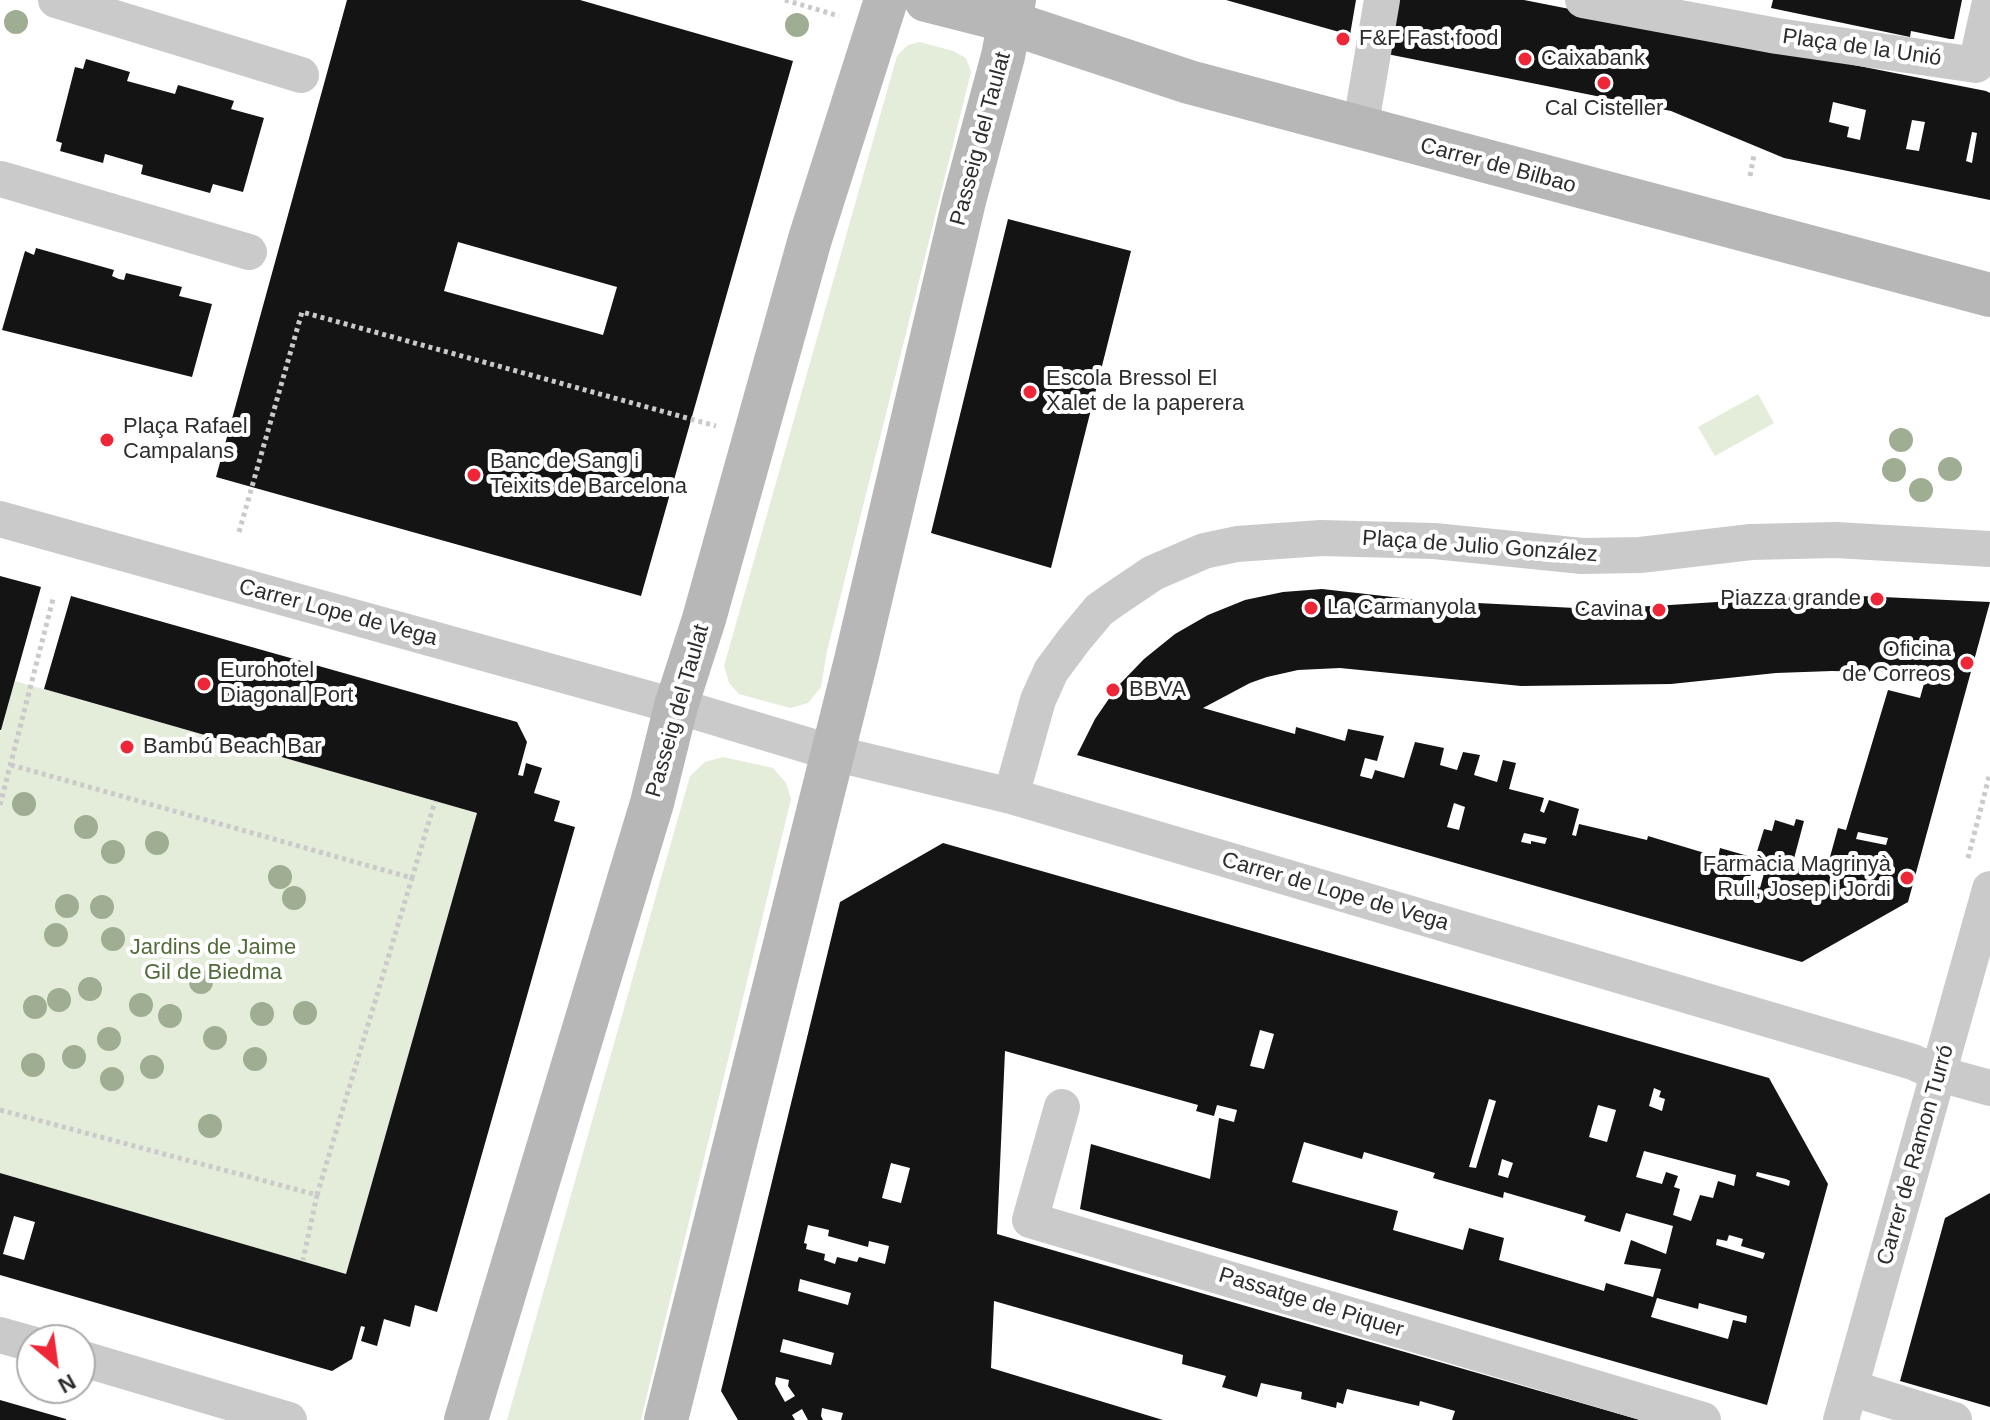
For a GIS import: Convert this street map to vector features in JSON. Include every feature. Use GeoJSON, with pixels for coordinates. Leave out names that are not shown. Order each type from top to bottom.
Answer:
{"type":"FeatureCollection","features":[{"type":"Feature","properties":{"kind":"street"},"geometry":{"type":"LineString","coordinates":[[56,0],[301,75]]}},
{"type":"Feature","properties":{"kind":"street","name":"Passeig del Taulat"},"geometry":{"type":"LineString","coordinates":[[466,1420],[652,803],[676,706],[704,619],[810,239],[886,0]]}},
{"type":"Feature","properties":{"kind":"street","name":"Carrer de Bilbao"},"geometry":{"type":"LineString","coordinates":[[926,0],[1012,11],[1189,82],[1990,295]]}},
{"type":"Feature","properties":{"kind":"street"},"geometry":{"type":"LineString","coordinates":[[1360,129],[1382,0]]}},
{"type":"Feature","properties":{"kind":"street","name":"Plaça de la Unió"},"geometry":{"type":"LineString","coordinates":[[1583,0],[1709,12],[1976,65],[1989,12]]}},
{"type":"Feature","properties":{"kind":"street","name":"Passeig del Taulat"},"geometry":{"type":"LineString","coordinates":[[666,1420],[833,753],[1012,11]]}},
{"type":"Feature","properties":{"kind":"street"},"geometry":{"type":"LineString","coordinates":[[1,179],[249,252]]}},
{"type":"Feature","properties":{"kind":"street","name":"Carrer Lope de Vega"},"geometry":{"type":"LineString","coordinates":[[0,519],[676,706]]}},
{"type":"Feature","properties":{"kind":"street","name":"Plaça de Julio González"},"geometry":{"type":"LineString","coordinates":[[1011,796],[1038,700],[1051,671],[1074,640],[1099,610],[1113,600],[1153,573],[1204,551],[1237,544],[1321,538],[1434,541],[1582,556],[1640,555],[1751,542],[1836,540],[1990,549]]}},
{"type":"Feature","properties":{"kind":"street","name":"Carrer de Lope de Vega"},"geometry":{"type":"LineString","coordinates":[[676,706],[833,753],[1011,796],[1913,1062],[1939,1074],[1990,1088]]}},
{"type":"Feature","properties":{"kind":"street","name":"Carrer de Ramon Turró"},"geometry":{"type":"LineString","coordinates":[[1846,1404],[1990,889]]}},
{"type":"Feature","properties":{"kind":"street","name":"Passatge de Piquer"},"geometry":{"type":"LineString","coordinates":[[1062,1107],[1030,1220],[1703,1420]]}},
{"type":"Feature","properties":{"kind":"street"},"geometry":{"type":"LineString","coordinates":[[96,1363],[289,1420]]}},
{"type":"Feature","properties":{"kind":"street"},"geometry":{"type":"LineString","coordinates":[[1846,1404],[1954,1420]]}},
{"type":"Feature","properties":{"kind":"path"},"geometry":{"type":"LineString","coordinates":[[1750,176],[1754,155]]}},
{"type":"Feature","properties":{"kind":"path"},"geometry":{"type":"LineString","coordinates":[[239,532],[302,312],[722,427]]}},
{"type":"Feature","properties":{"kind":"path"},"geometry":{"type":"LineString","coordinates":[[0,805],[53,599]]}},
{"type":"Feature","properties":{"kind":"path"},"geometry":{"type":"LineString","coordinates":[[11,765],[412,878]]}},
{"type":"Feature","properties":{"kind":"path"},"geometry":{"type":"LineString","coordinates":[[303,1260],[317,1195],[435,801]]}},
{"type":"Feature","properties":{"kind":"path"},"geometry":{"type":"LineString","coordinates":[[0,1110],[317,1195]]}},
{"type":"Feature","properties":{"kind":"green space"},"geometry":{"type":"Polygon","coordinates":[[[920,42],[966,58],[971,72],[827,651],[821,687],[808,703],[790,708],[739,694],[729,683],[724,666],[897,56],[908,45],[920,42]]]}},
{"type":"Feature","properties":{"kind":"green space"},"geometry":{"type":"Polygon","coordinates":[[[1758,394],[1774,423],[1715,456],[1698,427],[1758,394]]]}},
{"type":"Feature","properties":{"kind":"green space","name":"Jardins de Jaime Gil de Biedma"},"geometry":{"type":"Polygon","coordinates":[[[15,681],[477,813],[346,1274],[0,1173],[0,733],[15,681]]]}},
{"type":"Feature","properties":{"kind":"green space"},"geometry":{"type":"Polygon","coordinates":[[[723,757],[773,768],[786,783],[791,799],[641,1420],[507,1420],[690,776],[705,762],[723,757]]]}},
{"type":"Feature","properties":{"kind":"building"},"geometry":{"type":"Polygon","coordinates":[[[347,0],[580,0],[793,61],[641,596],[216,477],[347,0]],[[458,242],[444,291],[603,335],[617,287],[458,242]]]}},
{"type":"Feature","properties":{"kind":"building"},"geometry":{"type":"Polygon","coordinates":[[[1226,0],[1356,0],[1350,35],[1226,0]]]}},
{"type":"Feature","properties":{"kind":"building"},"geometry":{"type":"Polygon","coordinates":[[[1392,0],[1524,0],[1986,91],[1990,93],[1990,200],[1784,158],[1671,111],[1382,53],[1392,0]],[[1833,102],[1829,122],[1849,127],[1847,137],[1860,140],[1866,110],[1833,102]],[[1912,120],[1906,149],[1919,151],[1925,122],[1912,120]],[[1972,132],[1966,161],[1972,163],[1977,133],[1972,132]]]}},
{"type":"Feature","properties":{"kind":"building"},"geometry":{"type":"Polygon","coordinates":[[[1773,0],[1962,0],[1954,39],[1950,39],[1911,31],[1910,37],[1771,8],[1773,0]]]}},
{"type":"Feature","properties":{"kind":"building"},"geometry":{"type":"Polygon","coordinates":[[[86,59],[130,72],[127,81],[175,94],[178,85],[234,101],[231,109],[264,118],[243,192],[213,184],[210,193],[141,174],[143,165],[105,154],[103,163],[60,151],[62,143],[56,141],[75,67],[83,69],[86,59]]]}},
{"type":"Feature","properties":{"kind":"building","name":"Escola Bressol El Xalet de la paperera"},"geometry":{"type":"Polygon","coordinates":[[[1008,219],[1131,251],[1051,568],[931,533],[1008,219]]]}},
{"type":"Feature","properties":{"kind":"building"},"geometry":{"type":"Polygon","coordinates":[[[36,248],[114,270],[112,276],[119,279],[124,280],[126,273],[182,287],[179,296],[212,304],[192,377],[2,330],[25,251],[34,255],[36,248]]]}},
{"type":"Feature","properties":{"kind":"building"},"geometry":{"type":"Polygon","coordinates":[[[0,576],[41,587],[1,730],[0,730],[0,576]]]}},
{"type":"Feature","properties":{"kind":"building"},"geometry":{"type":"Polygon","coordinates":[[[1322,589],[1419,600],[1575,608],[1861,596],[1990,602],[1908,902],[1802,962],[1077,755],[1095,719],[1117,687],[1144,659],[1175,634],[1208,615],[1245,600],[1283,592],[1322,589]],[[1340,668],[1298,670],[1250,683],[1203,708],[1295,734],[1296,727],[1345,741],[1348,729],[1384,736],[1377,761],[1365,758],[1360,776],[1372,779],[1375,770],[1404,778],[1415,742],[1444,748],[1440,765],[1457,770],[1463,752],[1480,755],[1474,775],[1497,782],[1503,760],[1516,763],[1509,789],[1544,798],[1540,811],[1544,813],[1549,800],[1579,809],[1572,835],[1576,836],[1579,824],[1647,840],[1648,836],[1718,857],[1720,848],[1755,858],[1764,829],[1772,831],[1775,820],[1794,826],[1796,819],[1804,821],[1792,866],[1825,875],[1838,828],[1846,830],[1888,690],[1920,698],[1927,673],[1832,671],[1776,673],[1671,684],[1521,686],[1340,668]],[[1454,803],[1447,827],[1459,830],[1465,807],[1454,803]],[[1858,832],[1856,839],[1886,845],[1888,838],[1858,832]],[[1524,833],[1521,842],[1545,844],[1547,838],[1524,833]],[[1753,866],[1749,882],[1742,880],[1738,897],[1744,899],[1748,884],[1760,888],[1765,870],[1753,866]]]}},
{"type":"Feature","properties":{"kind":"building"},"geometry":{"type":"Polygon","coordinates":[[[71,596],[517,722],[527,742],[518,775],[523,776],[526,763],[542,768],[534,793],[560,801],[554,821],[575,827],[437,1312],[415,1305],[410,1327],[384,1319],[377,1346],[361,1341],[365,1327],[361,1326],[352,1359],[332,1371],[0,1275],[0,1173],[346,1274],[477,813],[44,689],[71,596]],[[14,1216],[3,1254],[24,1260],[35,1222],[14,1216]]]}},
{"type":"Feature","properties":{"kind":"building"},"geometry":{"type":"Polygon","coordinates":[[[943,843],[1769,1078],[1828,1184],[1767,1405],[1080,1209],[1091,1144],[1210,1179],[1219,1118],[1234,1122],[1237,1110],[1217,1105],[1214,1116],[1196,1111],[1198,1105],[1005,1051],[997,1234],[1640,1420],[1452,1420],[1455,1411],[1420,1401],[1419,1406],[1347,1389],[1343,1404],[1337,1402],[1336,1408],[1301,1399],[1302,1392],[1261,1383],[1257,1397],[1222,1387],[1226,1376],[1182,1364],[1183,1355],[994,1301],[991,1368],[1163,1420],[841,1420],[843,1413],[822,1408],[823,1420],[808,1420],[802,1409],[792,1415],[795,1420],[738,1420],[721,1391],[840,902],[943,843]],[[1260,1030],[1250,1066],[1264,1069],[1274,1034],[1260,1030]],[[1654,1088],[1649,1106],[1662,1111],[1665,1099],[1659,1097],[1661,1091],[1654,1088]],[[1489,1099],[1469,1167],[1476,1168],[1496,1101],[1489,1099]],[[1598,1105],[1589,1137],[1607,1142],[1616,1110],[1598,1105]],[[1304,1142],[1292,1182],[1398,1211],[1393,1230],[1463,1250],[1469,1228],[1504,1238],[1499,1260],[1604,1291],[1606,1283],[1653,1297],[1661,1269],[1624,1264],[1631,1240],[1666,1254],[1673,1226],[1626,1213],[1620,1232],[1584,1221],[1586,1216],[1504,1192],[1503,1198],[1433,1178],[1435,1173],[1364,1152],[1362,1159],[1304,1142]],[[1644,1151],[1636,1177],[1662,1184],[1666,1172],[1678,1176],[1674,1187],[1680,1189],[1673,1215],[1691,1221],[1700,1195],[1713,1198],[1718,1181],[1734,1186],[1736,1175],[1644,1151]],[[1502,1159],[1498,1175],[1508,1178],[1513,1163],[1502,1159]],[[891,1163],[882,1198],[901,1203],[910,1168],[891,1163]],[[1757,1172],[1756,1176],[1789,1186],[1790,1181],[1757,1172]],[[808,1225],[804,1243],[807,1244],[806,1249],[825,1254],[824,1260],[835,1264],[837,1257],[857,1262],[859,1257],[885,1264],[889,1246],[869,1241],[868,1247],[828,1236],[829,1230],[808,1225]],[[1729,1235],[1727,1241],[1717,1239],[1716,1245],[1763,1259],[1765,1253],[1741,1246],[1743,1239],[1729,1235]],[[800,1279],[798,1291],[848,1305],[851,1293],[800,1279]],[[1657,1298],[1651,1317],[1728,1339],[1733,1320],[1746,1323],[1747,1316],[1699,1303],[1698,1309],[1657,1298]],[[783,1339],[780,1352],[831,1365],[834,1353],[783,1339]],[[776,1377],[775,1384],[785,1402],[795,1396],[788,1386],[789,1380],[776,1377]]]}},
{"type":"Feature","properties":{"kind":"building"},"geometry":{"type":"Polygon","coordinates":[[[1990,1193],[1990,1407],[1900,1381],[1945,1218],[1990,1193]]]}},
{"type":"Feature","properties":{"kind":"building"},"geometry":{"type":"Polygon","coordinates":[[[0,1400],[66,1419],[66,1420],[0,1420],[0,1400]]]}},
{"type":"Feature","properties":{"kind":"place","name":"F&F Fast food"},"geometry":{"type":"Point","coordinates":[1343,39]}},
{"type":"Feature","properties":{"kind":"place","name":"Caixabank"},"geometry":{"type":"Point","coordinates":[1525,59]}},
{"type":"Feature","properties":{"kind":"place","name":"Cal Cisteller"},"geometry":{"type":"Point","coordinates":[1604,83]}},
{"type":"Feature","properties":{"kind":"place","name":"Escola Bressol El Xalet de la paperera"},"geometry":{"type":"Point","coordinates":[1030,392]}},
{"type":"Feature","properties":{"kind":"place","name":"Plaça Rafael Campalans"},"geometry":{"type":"Point","coordinates":[107,440]}},
{"type":"Feature","properties":{"kind":"place","name":"Banc de Sang i Teixits de Barcelona"},"geometry":{"type":"Point","coordinates":[474,475]}},
{"type":"Feature","properties":{"kind":"place","name":"Piazza grande"},"geometry":{"type":"Point","coordinates":[1877,599]}},
{"type":"Feature","properties":{"kind":"place","name":"La Carmanyola"},"geometry":{"type":"Point","coordinates":[1311,608]}},
{"type":"Feature","properties":{"kind":"place","name":"Cavina"},"geometry":{"type":"Point","coordinates":[1659,610]}},
{"type":"Feature","properties":{"kind":"place","name":"Oficina de Correos"},"geometry":{"type":"Point","coordinates":[1967,663]}},
{"type":"Feature","properties":{"kind":"place","name":"Eurohotel Diagonal Port"},"geometry":{"type":"Point","coordinates":[204,684]}},
{"type":"Feature","properties":{"kind":"place","name":"BBVA"},"geometry":{"type":"Point","coordinates":[1113,690]}},
{"type":"Feature","properties":{"kind":"place","name":"Bambú Beach Bar"},"geometry":{"type":"Point","coordinates":[127,747]}},
{"type":"Feature","properties":{"kind":"place","name":"Farmàcia Magrinyà Rull, Josep i Jordi"},"geometry":{"type":"Point","coordinates":[1907,878]}}]}
